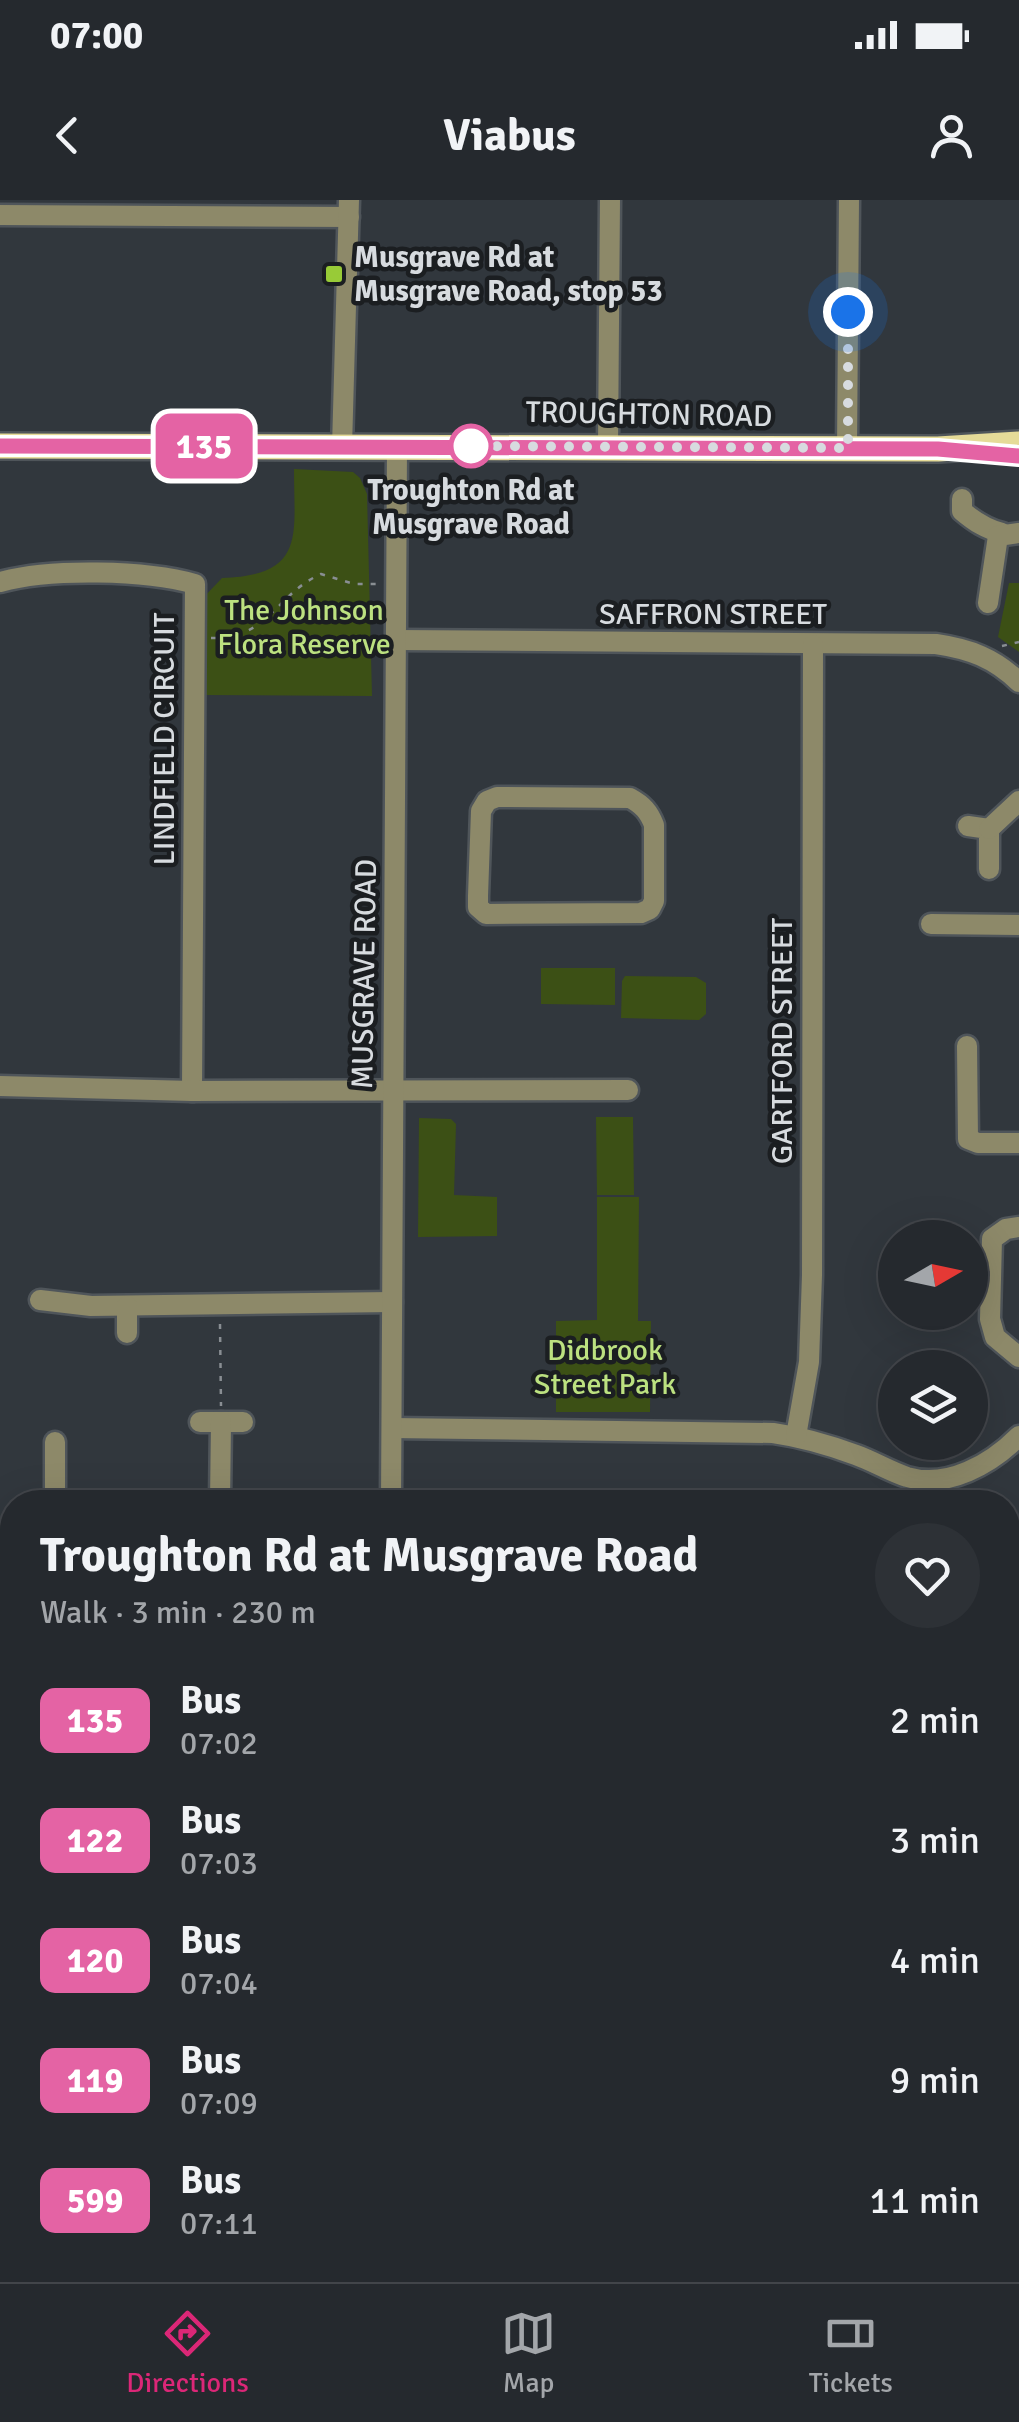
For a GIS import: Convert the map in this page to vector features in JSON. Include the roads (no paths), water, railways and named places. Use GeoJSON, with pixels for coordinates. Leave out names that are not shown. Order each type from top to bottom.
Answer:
{"type":"FeatureCollection","features":[{"type":"Feature","properties":{"kind":"main road","name":"TROUGHTON ROAD"},"geometry":{"type":"LineString","coordinates":[[0,446],[938,449],[1019,444]]}},
{"type":"Feature","properties":{"kind":"main road","name":"TROUGHTON ROAD"},"geometry":{"type":"LineString","coordinates":[[938,449],[1019,456]]}},
{"type":"Feature","properties":{"kind":"street"},"geometry":{"type":"LineString","coordinates":[[608,446],[610,200]]}},
{"type":"Feature","properties":{"kind":"street"},"geometry":{"type":"LineString","coordinates":[[848,448],[849,200]]}},
{"type":"Feature","properties":{"kind":"street"},"geometry":{"type":"LineString","coordinates":[[0,214],[114,207],[349,209],[342,448]]}},
{"type":"Feature","properties":{"kind":"street","name":"MUSGRAVE ROAD"},"geometry":{"type":"LineString","coordinates":[[392,1490],[397,446]]}},
{"type":"Feature","properties":{"kind":"street"},"geometry":{"type":"LineString","coordinates":[[962,498],[962,511],[981,526],[1011,533]]}},
{"type":"Feature","properties":{"kind":"street"},"geometry":{"type":"LineString","coordinates":[[988,603],[996,540],[1011,533]]}},
{"type":"Feature","properties":{"kind":"street","name":"LINDFIELD CIRCUIT"},"geometry":{"type":"LineString","coordinates":[[0,582],[27,574],[166,576],[196,584],[192,1091]]}},
{"type":"Feature","properties":{"kind":"street","name":"SAFFRON STREET"},"geometry":{"type":"LineString","coordinates":[[396,640],[936,644],[992,659],[1019,682]]}},
{"type":"Feature","properties":{"kind":"street","name":"GARTFORD STREET"},"geometry":{"type":"LineString","coordinates":[[796,1436],[809,1362],[812,1275],[813,645]]}},
{"type":"Feature","properties":{"kind":"street"},"geometry":{"type":"LineString","coordinates":[[497,797],[630,798],[650,814],[654,826],[654,901],[650,909],[641,913],[486,914],[478,907],[480,811],[487,801],[497,797]]}},
{"type":"Feature","properties":{"kind":"street"},"geometry":{"type":"LineString","coordinates":[[989,869],[989,829],[1019,800]]}},
{"type":"Feature","properties":{"kind":"street"},"geometry":{"type":"LineString","coordinates":[[968,826],[989,829]]}},
{"type":"Feature","properties":{"kind":"street"},"geometry":{"type":"LineString","coordinates":[[930,924],[1019,925]]}},
{"type":"Feature","properties":{"kind":"street"},"geometry":{"type":"LineString","coordinates":[[967,1046],[968,1139],[978,1143],[1019,1143]]}},
{"type":"Feature","properties":{"kind":"street"},"geometry":{"type":"LineString","coordinates":[[0,1086],[192,1091],[628,1090]]}},
{"type":"Feature","properties":{"kind":"street"},"geometry":{"type":"LineString","coordinates":[[1019,1227],[1006,1228],[992,1239],[990,1319],[994,1337],[1019,1357]]}},
{"type":"Feature","properties":{"kind":"street"},"geometry":{"type":"LineString","coordinates":[[40,1300],[127,1306],[392,1302]]}},
{"type":"Feature","properties":{"kind":"street"},"geometry":{"type":"LineString","coordinates":[[127,1306],[127,1334]]}},
{"type":"Feature","properties":{"kind":"street"},"geometry":{"type":"LineString","coordinates":[[219,1490],[211,1422],[243,1422]]}},
{"type":"Feature","properties":{"kind":"street"},"geometry":{"type":"LineString","coordinates":[[392,1428],[734,1430],[796,1436],[910,1478],[947,1479],[988,1462],[1019,1436]]}},
{"type":"Feature","properties":{"kind":"street"},"geometry":{"type":"LineString","coordinates":[[55,1442],[55,1490]]}},
{"type":"Feature","properties":{"kind":"place","name":"Musgrave Rd at Musgrave Road, stop 53"},"geometry":{"type":"Point","coordinates":[334,274]}},
{"type":"Feature","properties":{"kind":"place","name":"Troughton Rd at Musgrave Road"},"geometry":{"type":"Point","coordinates":[471,446]}},
{"type":"Feature","properties":{"kind":"park label","name":"The Johnson Flora Reserve"},"geometry":{"type":"Point","coordinates":[304,627]}},
{"type":"Feature","properties":{"kind":"park label","name":"Didbrook Street Park"},"geometry":{"type":"Point","coordinates":[605,1367]}}]}
